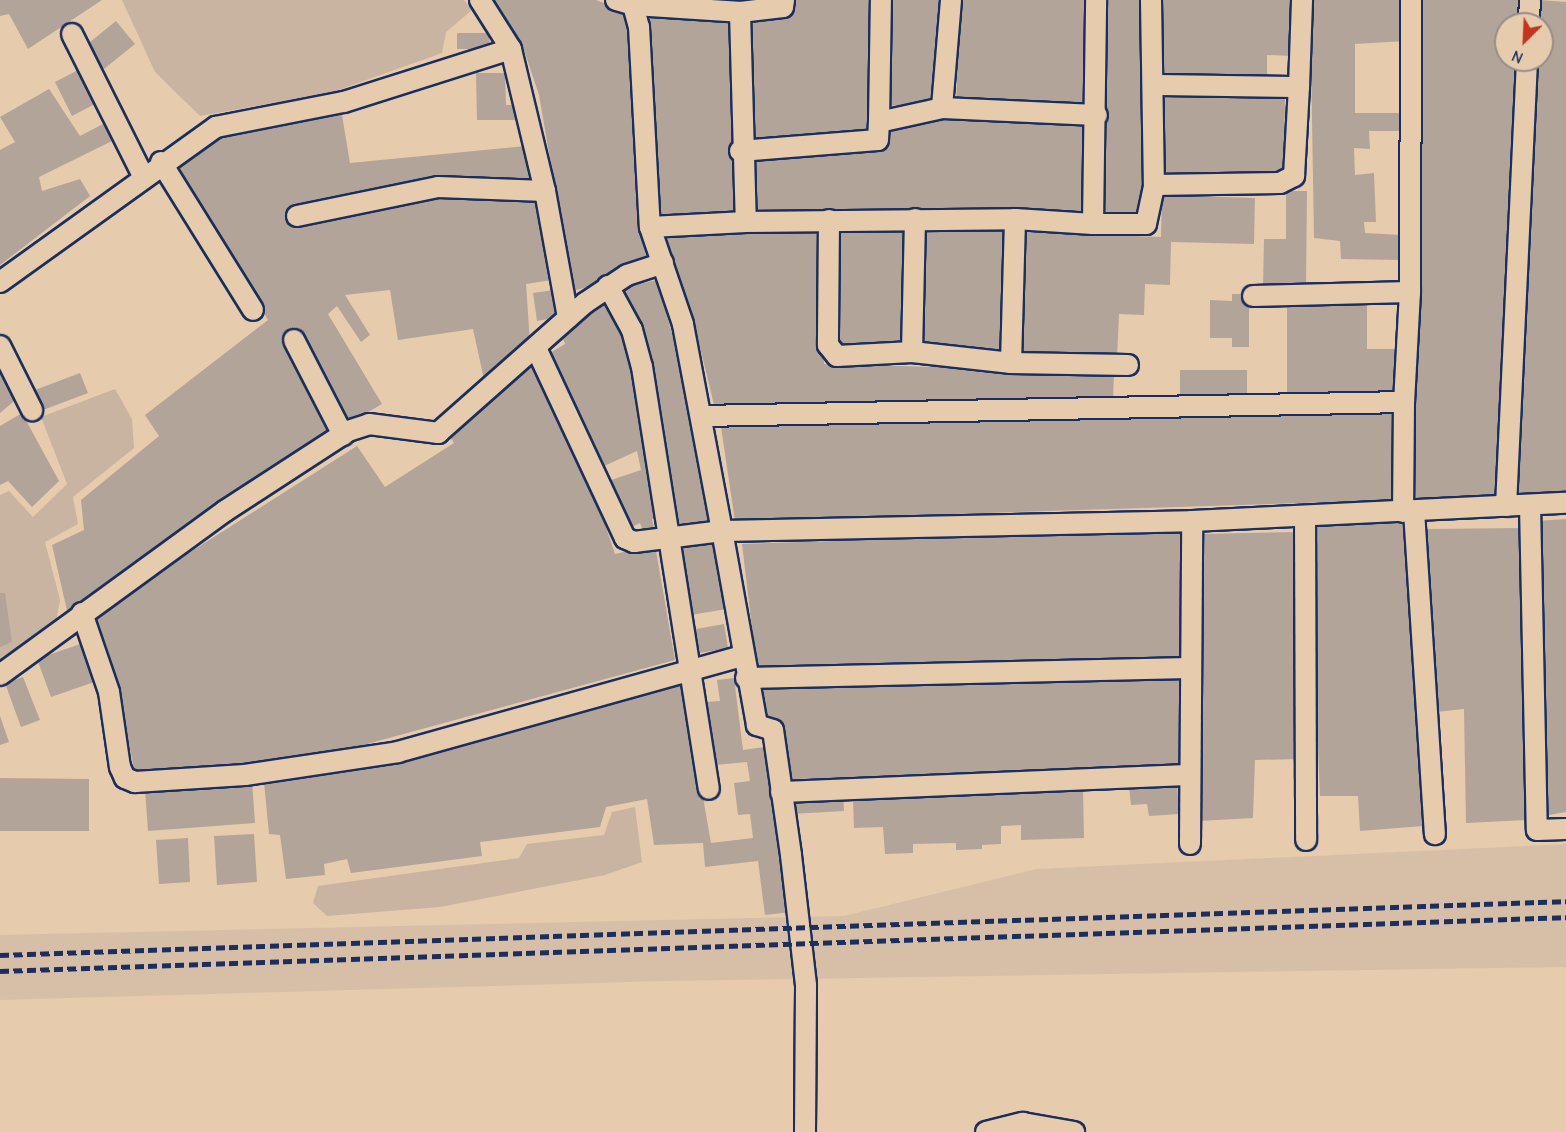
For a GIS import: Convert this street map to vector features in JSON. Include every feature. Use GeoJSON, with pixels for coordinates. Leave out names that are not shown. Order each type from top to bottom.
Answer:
{"type":"FeatureCollection","features":[{"type":"Feature","properties":{"kind":"street"},"geometry":{"type":"LineString","coordinates":[[480,0],[511,50],[545,190],[568,318]]}},
{"type":"Feature","properties":{"kind":"street"},"geometry":{"type":"LineString","coordinates":[[625,2],[696,3],[740,12],[783,7],[784,0]]}},
{"type":"Feature","properties":{"kind":"street"},"geometry":{"type":"LineString","coordinates":[[740,151],[878,140],[881,0]]}},
{"type":"Feature","properties":{"kind":"street"},"geometry":{"type":"LineString","coordinates":[[942,108],[951,0]]}},
{"type":"Feature","properties":{"kind":"street"},"geometry":{"type":"LineString","coordinates":[[1094,224],[1097,115],[1096,0]]}},
{"type":"Feature","properties":{"kind":"street"},"geometry":{"type":"LineString","coordinates":[[650,227],[746,222],[915,219],[1015,219],[1094,224],[1146,224],[1154,185],[1151,0]]}},
{"type":"Feature","properties":{"kind":"street"},"geometry":{"type":"LineString","coordinates":[[1154,185],[1288,182],[1297,166],[1302,0]]}},
{"type":"Feature","properties":{"kind":"street"},"geometry":{"type":"LineString","coordinates":[[1411,0],[1410,292],[1404,402],[1409,511],[1435,834]]}},
{"type":"Feature","properties":{"kind":"street"},"geometry":{"type":"LineString","coordinates":[[625,2],[639,27],[650,227],[683,324],[702,416],[741,656],[757,725],[773,730],[806,985],[805,1132]]}},
{"type":"Feature","properties":{"kind":"street"},"geometry":{"type":"LineString","coordinates":[[740,12],[740,151],[746,222]]}},
{"type":"Feature","properties":{"kind":"street"},"geometry":{"type":"LineString","coordinates":[[72,34],[143,176]]}},
{"type":"Feature","properties":{"kind":"street"},"geometry":{"type":"LineString","coordinates":[[0,282],[161,162],[216,127],[344,102],[511,50]]}},
{"type":"Feature","properties":{"kind":"street"},"geometry":{"type":"LineString","coordinates":[[1506,506],[1526,72]]}},
{"type":"Feature","properties":{"kind":"street"},"geometry":{"type":"LineString","coordinates":[[1154,85],[1299,87]]}},
{"type":"Feature","properties":{"kind":"street"},"geometry":{"type":"LineString","coordinates":[[879,122],[942,108],[1097,115]]}},
{"type":"Feature","properties":{"kind":"street"},"geometry":{"type":"LineString","coordinates":[[161,162],[253,310]]}},
{"type":"Feature","properties":{"kind":"street"},"geometry":{"type":"LineString","coordinates":[[297,216],[438,187],[545,190]]}},
{"type":"Feature","properties":{"kind":"street"},"geometry":{"type":"LineString","coordinates":[[912,352],[915,219]]}},
{"type":"Feature","properties":{"kind":"street"},"geometry":{"type":"LineString","coordinates":[[1011,363],[1015,219]]}},
{"type":"Feature","properties":{"kind":"street"},"geometry":{"type":"LineString","coordinates":[[829,220],[831,352],[844,357],[912,352],[1011,363],[1128,365]]}},
{"type":"Feature","properties":{"kind":"street"},"geometry":{"type":"LineString","coordinates":[[0,675],[82,614],[342,435],[369,424],[438,433],[568,318],[608,286],[663,263]]}},
{"type":"Feature","properties":{"kind":"street"},"geometry":{"type":"LineString","coordinates":[[608,286],[632,330],[642,367],[667,538],[692,669],[709,789]]}},
{"type":"Feature","properties":{"kind":"street"},"geometry":{"type":"LineString","coordinates":[[1253,296],[1410,292]]}},
{"type":"Feature","properties":{"kind":"street"},"geometry":{"type":"LineString","coordinates":[[294,340],[342,435]]}},
{"type":"Feature","properties":{"kind":"street"},"geometry":{"type":"LineString","coordinates":[[0,346],[32,410]]}},
{"type":"Feature","properties":{"kind":"street"},"geometry":{"type":"LineString","coordinates":[[536,348],[596,469],[618,532],[634,542],[722,531],[1192,521],[1566,503]]}},
{"type":"Feature","properties":{"kind":"street"},"geometry":{"type":"LineString","coordinates":[[702,416],[1404,402]]}},
{"type":"Feature","properties":{"kind":"street"},"geometry":{"type":"LineString","coordinates":[[1530,505],[1537,830],[1566,829]]}},
{"type":"Feature","properties":{"kind":"street"},"geometry":{"type":"LineString","coordinates":[[1305,516],[1306,840]]}},
{"type":"Feature","properties":{"kind":"street"},"geometry":{"type":"LineString","coordinates":[[1190,844],[1192,521]]}},
{"type":"Feature","properties":{"kind":"street"},"geometry":{"type":"LineString","coordinates":[[82,614],[109,692],[120,767],[125,778],[135,782],[245,775],[398,752],[741,656]]}},
{"type":"Feature","properties":{"kind":"street"},"geometry":{"type":"LineString","coordinates":[[746,678],[1190,668]]}},
{"type":"Feature","properties":{"kind":"street"},"geometry":{"type":"LineString","coordinates":[[781,792],[1189,775]]}},
{"type":"Feature","properties":{"kind":"street"},"geometry":{"type":"LineString","coordinates":[[986,1132],[1023,1123],[1074,1132]]}},
{"type":"Feature","properties":{"kind":"shaded area"},"geometry":{"type":"Polygon","coordinates":[[[122,0],[464,0],[472,10],[446,32],[442,53],[330,93],[200,116],[155,72],[122,0]]]}},
{"type":"Feature","properties":{"kind":"shaded area"},"geometry":{"type":"Polygon","coordinates":[[[115,389],[132,419],[134,448],[73,497],[78,524],[45,542],[60,600],[55,627],[0,666],[0,495],[9,491],[33,517],[67,484],[41,417],[115,389]]]}},
{"type":"Feature","properties":{"kind":"shaded area"},"geometry":{"type":"Polygon","coordinates":[[[635,807],[642,862],[605,875],[440,907],[327,916],[313,903],[318,886],[519,858],[527,844],[604,835],[612,812],[635,807]]]}},
{"type":"Feature","properties":{"kind":"shaded area"},"geometry":{"type":"Polygon","coordinates":[[[1566,844],[1566,967],[666,981],[0,1000],[0,935],[844,916],[1036,869],[1566,844]]]}},
{"type":"Feature","properties":{"kind":"building"},"geometry":{"type":"Polygon","coordinates":[[[0,0],[102,0],[28,49],[9,14],[0,16],[0,0]]]}},
{"type":"Feature","properties":{"kind":"building"},"geometry":{"type":"Polygon","coordinates":[[[490,0],[596,0],[630,13],[646,259],[623,265],[604,282],[573,291],[539,95],[523,47],[490,0]]]}},
{"type":"Feature","properties":{"kind":"building"},"geometry":{"type":"Polygon","coordinates":[[[789,0],[874,0],[871,135],[749,144],[748,17],[789,0]]]}},
{"type":"Feature","properties":{"kind":"building"},"geometry":{"type":"Polygon","coordinates":[[[889,0],[943,0],[934,102],[887,106],[889,0]]]}},
{"type":"Feature","properties":{"kind":"building"},"geometry":{"type":"Polygon","coordinates":[[[960,0],[1085,0],[1086,106],[956,104],[960,0]]]}},
{"type":"Feature","properties":{"kind":"building"},"geometry":{"type":"Polygon","coordinates":[[[1102,0],[1145,0],[1145,213],[1103,216],[1102,0]]]}},
{"type":"Feature","properties":{"kind":"building"},"geometry":{"type":"Polygon","coordinates":[[[1159,0],[1290,0],[1292,56],[1267,55],[1267,77],[1161,80],[1159,0]]]}},
{"type":"Feature","properties":{"kind":"building"},"geometry":{"type":"Polygon","coordinates":[[[1310,0],[1403,0],[1405,41],[1355,44],[1355,113],[1401,113],[1403,131],[1369,131],[1370,149],[1354,148],[1355,175],[1374,173],[1376,222],[1364,222],[1365,233],[1401,235],[1400,260],[1341,259],[1340,241],[1314,238],[1310,0]]]}},
{"type":"Feature","properties":{"kind":"building"},"geometry":{"type":"Polygon","coordinates":[[[1419,0],[1520,0],[1520,12],[1494,12],[1494,72],[1518,72],[1500,494],[1415,501],[1419,0]]]}},
{"type":"Feature","properties":{"kind":"building"},"geometry":{"type":"Polygon","coordinates":[[[1540,0],[1566,2],[1566,492],[1518,495],[1536,72],[1554,72],[1554,12],[1540,12],[1540,0]]]}},
{"type":"Feature","properties":{"kind":"building"},"geometry":{"type":"Polygon","coordinates":[[[647,12],[733,19],[734,215],[658,220],[647,12]]]}},
{"type":"Feature","properties":{"kind":"building"},"geometry":{"type":"Polygon","coordinates":[[[116,21],[135,44],[104,69],[85,46],[116,21]]]}},
{"type":"Feature","properties":{"kind":"building"},"geometry":{"type":"Polygon","coordinates":[[[457,33],[489,33],[490,49],[457,49],[457,33]]]}},
{"type":"Feature","properties":{"kind":"building"},"geometry":{"type":"Polygon","coordinates":[[[80,69],[97,103],[72,116],[55,82],[80,69]]]}},
{"type":"Feature","properties":{"kind":"building"},"geometry":{"type":"Polygon","coordinates":[[[476,73],[505,73],[506,105],[521,105],[521,120],[477,120],[476,73]]]}},
{"type":"Feature","properties":{"kind":"building"},"geometry":{"type":"Polygon","coordinates":[[[49,89],[80,136],[105,123],[114,140],[39,177],[42,191],[80,179],[90,196],[0,265],[0,150],[15,142],[0,117],[49,89]]]}},
{"type":"Feature","properties":{"kind":"building"},"geometry":{"type":"Polygon","coordinates":[[[1162,94],[1285,96],[1284,177],[1161,175],[1162,94]]]}},
{"type":"Feature","properties":{"kind":"building"},"geometry":{"type":"Polygon","coordinates":[[[341,109],[350,163],[525,146],[533,179],[441,177],[289,210],[290,224],[438,194],[538,196],[552,280],[526,284],[530,342],[485,384],[473,329],[398,340],[390,290],[345,295],[370,335],[361,342],[337,306],[328,314],[382,404],[346,425],[295,330],[285,335],[333,432],[68,615],[52,545],[84,530],[81,500],[159,436],[145,415],[268,320],[176,164],[214,139],[341,109]]]}},
{"type":"Feature","properties":{"kind":"building"},"geometry":{"type":"Polygon","coordinates":[[[940,116],[1088,120],[1084,214],[917,209],[753,215],[749,156],[940,116]]]}},
{"type":"Feature","properties":{"kind":"building"},"geometry":{"type":"Polygon","coordinates":[[[1286,191],[1307,191],[1306,287],[1263,287],[1264,239],[1286,239],[1286,191]]]}},
{"type":"Feature","properties":{"kind":"building"},"geometry":{"type":"Polygon","coordinates":[[[1162,195],[1255,198],[1254,244],[1171,242],[1170,285],[1145,284],[1144,315],[1119,314],[1117,358],[1017,355],[1021,232],[1161,237],[1162,195]]]}},
{"type":"Feature","properties":{"kind":"building"},"geometry":{"type":"Polygon","coordinates":[[[908,226],[905,345],[837,349],[837,228],[908,226]]]}},
{"type":"Feature","properties":{"kind":"building"},"geometry":{"type":"Polygon","coordinates":[[[922,227],[1007,228],[1003,352],[920,346],[922,227]]]}},
{"type":"Feature","properties":{"kind":"building"},"geometry":{"type":"Polygon","coordinates":[[[822,231],[824,364],[1114,372],[1113,400],[715,409],[693,318],[665,236],[822,231]]]}},
{"type":"Feature","properties":{"kind":"building"},"geometry":{"type":"Polygon","coordinates":[[[657,280],[695,416],[711,522],[673,529],[617,289],[657,280]]]}},
{"type":"Feature","properties":{"kind":"building"},"geometry":{"type":"Polygon","coordinates":[[[554,290],[559,317],[537,321],[533,293],[554,290]]]}},
{"type":"Feature","properties":{"kind":"building"},"geometry":{"type":"Polygon","coordinates":[[[1232,294],[1249,294],[1249,347],[1232,347],[1232,338],[1210,338],[1210,300],[1232,301],[1232,294]]]}},
{"type":"Feature","properties":{"kind":"building"},"geometry":{"type":"Polygon","coordinates":[[[607,295],[625,328],[659,516],[652,519],[655,532],[645,536],[640,523],[627,529],[608,481],[641,470],[637,451],[602,467],[545,356],[565,344],[561,333],[607,295]]]}},
{"type":"Feature","properties":{"kind":"building"},"geometry":{"type":"Polygon","coordinates":[[[1287,302],[1367,302],[1367,349],[1398,349],[1398,397],[1287,396],[1287,302]]]}},
{"type":"Feature","properties":{"kind":"building"},"geometry":{"type":"Polygon","coordinates":[[[0,361],[19,397],[0,413],[0,361]]]}},
{"type":"Feature","properties":{"kind":"building"},"geometry":{"type":"Polygon","coordinates":[[[534,362],[578,445],[615,554],[655,545],[675,660],[345,750],[244,767],[135,773],[122,709],[90,616],[357,446],[385,487],[454,443],[449,435],[534,362]]]}},
{"type":"Feature","properties":{"kind":"building"},"geometry":{"type":"Polygon","coordinates":[[[1180,370],[1247,370],[1247,397],[1180,397],[1180,370]]]}},
{"type":"Feature","properties":{"kind":"building"},"geometry":{"type":"Polygon","coordinates":[[[80,373],[88,393],[43,410],[35,390],[80,373]]]}},
{"type":"Feature","properties":{"kind":"building"},"geometry":{"type":"Polygon","coordinates":[[[1393,412],[1395,500],[735,521],[721,427],[1393,412]]]}},
{"type":"Feature","properties":{"kind":"building"},"geometry":{"type":"Polygon","coordinates":[[[22,413],[59,481],[32,507],[8,481],[0,485],[0,426],[22,413]]]}},
{"type":"Feature","properties":{"kind":"building"},"geometry":{"type":"Polygon","coordinates":[[[1566,519],[1566,812],[1543,816],[1537,521],[1566,519]]]}},
{"type":"Feature","properties":{"kind":"building"},"geometry":{"type":"Polygon","coordinates":[[[1405,521],[1423,826],[1360,831],[1358,796],[1320,796],[1309,526],[1405,521]]]}},
{"type":"Feature","properties":{"kind":"building"},"geometry":{"type":"Polygon","coordinates":[[[1524,528],[1528,820],[1466,823],[1464,709],[1436,712],[1425,529],[1524,528]]]}},
{"type":"Feature","properties":{"kind":"building"},"geometry":{"type":"Polygon","coordinates":[[[1182,530],[1180,660],[757,669],[742,544],[1182,530]]]}},
{"type":"Feature","properties":{"kind":"building"},"geometry":{"type":"Polygon","coordinates":[[[1300,532],[1299,759],[1255,760],[1253,818],[1199,821],[1202,534],[1300,532]]]}},
{"type":"Feature","properties":{"kind":"building"},"geometry":{"type":"Polygon","coordinates":[[[715,537],[727,609],[690,615],[677,544],[715,537]]]}},
{"type":"Feature","properties":{"kind":"building"},"geometry":{"type":"Polygon","coordinates":[[[0,593],[5,593],[12,642],[0,647],[0,593]]]}},
{"type":"Feature","properties":{"kind":"building"},"geometry":{"type":"Polygon","coordinates":[[[724,624],[728,648],[700,653],[696,629],[724,624]]]}},
{"type":"Feature","properties":{"kind":"building"},"geometry":{"type":"Polygon","coordinates":[[[86,642],[100,680],[51,697],[37,659],[86,642]]]}},
{"type":"Feature","properties":{"kind":"building"},"geometry":{"type":"Polygon","coordinates":[[[23,677],[40,720],[21,727],[5,683],[23,677]]]}},
{"type":"Feature","properties":{"kind":"building"},"geometry":{"type":"Polygon","coordinates":[[[682,677],[711,843],[753,838],[750,814],[738,815],[734,783],[750,781],[747,762],[715,765],[707,702],[720,701],[717,680],[734,678],[743,750],[770,746],[791,912],[765,915],[758,861],[705,867],[703,843],[654,845],[647,799],[606,807],[600,827],[480,842],[482,856],[351,873],[347,859],[324,864],[325,875],[286,879],[280,835],[269,834],[264,782],[352,766],[682,677]]]}},
{"type":"Feature","properties":{"kind":"building"},"geometry":{"type":"Polygon","coordinates":[[[1183,677],[1183,767],[953,777],[785,779],[763,718],[760,683],[1183,677]]]}},
{"type":"Feature","properties":{"kind":"building"},"geometry":{"type":"Polygon","coordinates":[[[0,716],[9,742],[0,745],[0,716]]]}},
{"type":"Feature","properties":{"kind":"building"},"geometry":{"type":"Polygon","coordinates":[[[0,778],[89,779],[89,831],[0,831],[0,778]]]}},
{"type":"Feature","properties":{"kind":"building"},"geometry":{"type":"Polygon","coordinates":[[[252,781],[255,823],[148,831],[145,789],[252,781]]]}},
{"type":"Feature","properties":{"kind":"building"},"geometry":{"type":"Polygon","coordinates":[[[1177,782],[1179,814],[1149,816],[1147,804],[1131,805],[1129,786],[1177,782]]]}},
{"type":"Feature","properties":{"kind":"building"},"geometry":{"type":"Polygon","coordinates":[[[1083,789],[1084,838],[1021,840],[1021,825],[1001,826],[1001,844],[982,845],[982,849],[956,850],[956,843],[913,844],[913,853],[885,854],[883,827],[854,828],[853,797],[1083,789]]]}},
{"type":"Feature","properties":{"kind":"building"},"geometry":{"type":"Polygon","coordinates":[[[843,795],[844,811],[791,814],[791,798],[843,795]]]}},
{"type":"Feature","properties":{"kind":"building"},"geometry":{"type":"Polygon","coordinates":[[[254,834],[257,882],[217,885],[214,836],[254,834]]]}},
{"type":"Feature","properties":{"kind":"building"},"geometry":{"type":"Polygon","coordinates":[[[188,838],[190,882],[159,884],[156,840],[188,838]]]}},
{"type":"Feature","properties":{"kind":"railway"},"geometry":{"type":"LineString","coordinates":[[0,955],[1566,901]]}},
{"type":"Feature","properties":{"kind":"railway"},"geometry":{"type":"LineString","coordinates":[[0,971],[1566,917]]}}]}
